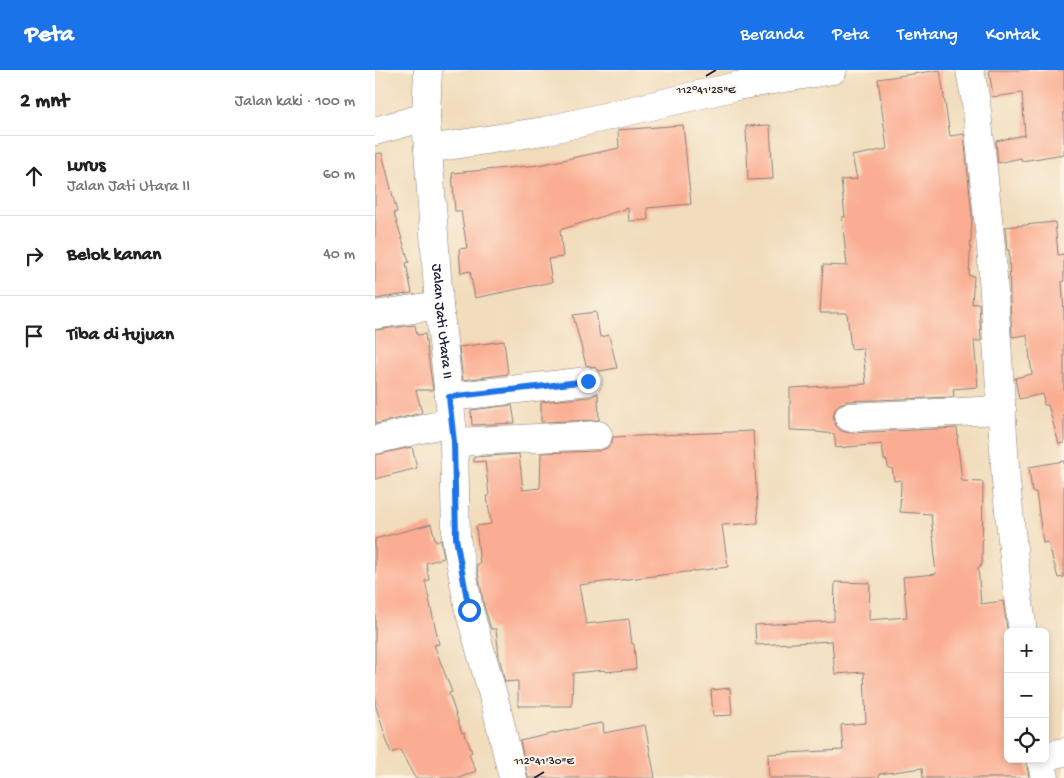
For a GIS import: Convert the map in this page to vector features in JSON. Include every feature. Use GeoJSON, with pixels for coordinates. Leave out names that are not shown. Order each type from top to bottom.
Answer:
{"type":"FeatureCollection","features":[{"type":"Feature","properties":{"kind":"street","name":"Jalan Jati Utara II"},"geometry":{"type":"LineString","coordinates":[[428,70],[427,149],[439,305],[451,420],[456,538],[469,610],[496,706],[513,778]]}},
{"type":"Feature","properties":{"kind":"street"},"geometry":{"type":"LineString","coordinates":[[971,70],[991,247],[1007,492],[1022,628]]}},
{"type":"Feature","properties":{"kind":"street"},"geometry":{"type":"LineString","coordinates":[[427,149],[544,131],[737,86],[827,71]]}},
{"type":"Feature","properties":{"kind":"street"},"geometry":{"type":"LineString","coordinates":[[375,132],[426,118]]}},
{"type":"Feature","properties":{"kind":"street"},"geometry":{"type":"LineString","coordinates":[[375,315],[439,305]]}},
{"type":"Feature","properties":{"kind":"street"},"geometry":{"type":"LineString","coordinates":[[375,440],[588,381]]}},
{"type":"Feature","properties":{"kind":"street"},"geometry":{"type":"LineString","coordinates":[[849,417],[1002,410]]}},
{"type":"Feature","properties":{"kind":"street"},"geometry":{"type":"LineString","coordinates":[[451,420],[598,435]]}},
{"type":"Feature","properties":{"kind":"street"},"geometry":{"type":"LineString","coordinates":[[1049,755],[1064,752]]}},
{"type":"Feature","properties":{"kind":"street"},"geometry":{"type":"LineString","coordinates":[[1042,763],[1045,778]]}},
{"type":"Feature","properties":{"kind":"building"},"geometry":{"type":"Polygon","coordinates":[[[940,70],[950,136],[964,134],[972,217],[969,276],[974,276],[972,304],[979,303],[981,341],[974,341],[978,387],[953,389],[954,397],[848,401],[840,404],[835,409],[833,418],[836,426],[841,431],[850,433],[957,428],[962,481],[983,482],[982,565],[978,567],[981,604],[1003,601],[1007,628],[1004,628],[1004,763],[1027,763],[1029,778],[923,778],[922,768],[879,774],[879,778],[769,778],[768,754],[843,750],[841,725],[866,723],[864,672],[835,674],[832,641],[756,645],[755,625],[834,621],[835,582],[870,583],[869,620],[907,617],[903,577],[936,574],[931,514],[900,512],[901,480],[894,481],[892,468],[888,468],[887,460],[884,460],[882,444],[836,448],[834,434],[790,430],[790,388],[866,384],[863,348],[851,349],[847,313],[820,313],[823,265],[847,266],[842,217],[845,217],[841,180],[857,179],[852,156],[887,149],[878,79],[940,70]]]}},
{"type":"Feature","properties":{"kind":"building"},"geometry":{"type":"Polygon","coordinates":[[[989,70],[1064,70],[1064,154],[1022,161],[1021,158],[998,163],[996,141],[1025,135],[1022,93],[993,97],[989,70]]]}},
{"type":"Feature","properties":{"kind":"building"},"geometry":{"type":"Polygon","coordinates":[[[683,125],[691,204],[647,208],[648,220],[629,221],[628,208],[560,230],[563,257],[548,259],[552,282],[475,298],[470,271],[461,273],[459,249],[467,248],[461,211],[455,211],[452,173],[539,165],[619,148],[618,130],[683,125]]]}},
{"type":"Feature","properties":{"kind":"building"},"geometry":{"type":"Polygon","coordinates":[[[770,125],[773,179],[748,180],[746,126],[770,125]]]}},
{"type":"Feature","properties":{"kind":"building"},"geometry":{"type":"Polygon","coordinates":[[[382,153],[397,212],[394,213],[409,262],[406,263],[412,293],[375,299],[375,154],[382,153]]]}},
{"type":"Feature","properties":{"kind":"building"},"geometry":{"type":"Polygon","coordinates":[[[1055,222],[1058,255],[1064,254],[1064,281],[1062,282],[1064,313],[1064,443],[1059,444],[1048,405],[1044,405],[1043,394],[1019,399],[1015,378],[1032,374],[1027,335],[1012,337],[1009,250],[1007,250],[1005,227],[1055,222]]]}},
{"type":"Feature","properties":{"kind":"building"},"geometry":{"type":"Polygon","coordinates":[[[596,312],[600,337],[609,335],[617,368],[600,371],[586,365],[573,315],[596,312]]]}},
{"type":"Feature","properties":{"kind":"building"},"geometry":{"type":"Polygon","coordinates":[[[415,325],[417,335],[425,334],[433,390],[416,390],[422,413],[375,424],[375,330],[415,325]]]}},
{"type":"Feature","properties":{"kind":"building"},"geometry":{"type":"Polygon","coordinates":[[[504,341],[508,374],[463,380],[459,347],[504,341]]]}},
{"type":"Feature","properties":{"kind":"building"},"geometry":{"type":"Polygon","coordinates":[[[598,393],[599,420],[541,422],[541,402],[590,397],[598,393]]]}},
{"type":"Feature","properties":{"kind":"building"},"geometry":{"type":"Polygon","coordinates":[[[512,405],[515,423],[472,425],[471,410],[512,405]]]}},
{"type":"Feature","properties":{"kind":"building"},"geometry":{"type":"Polygon","coordinates":[[[753,431],[758,523],[722,525],[728,567],[579,585],[586,624],[629,619],[636,669],[573,673],[572,706],[518,706],[518,681],[505,682],[499,657],[496,629],[491,629],[484,606],[477,566],[477,564],[480,564],[476,526],[491,524],[485,461],[474,462],[474,457],[519,454],[523,490],[540,488],[541,453],[599,451],[607,448],[612,443],[613,437],[753,431]]]}},
{"type":"Feature","properties":{"kind":"building"},"geometry":{"type":"Polygon","coordinates":[[[412,447],[417,468],[375,479],[375,455],[412,447]]]}},
{"type":"Feature","properties":{"kind":"building"},"geometry":{"type":"Polygon","coordinates":[[[1064,461],[1064,577],[1058,578],[1048,542],[1043,543],[1036,492],[1032,492],[1029,467],[1064,461]]]}},
{"type":"Feature","properties":{"kind":"building"},"geometry":{"type":"Polygon","coordinates":[[[431,524],[436,542],[441,540],[444,558],[426,563],[429,580],[425,581],[439,644],[434,645],[452,692],[449,693],[462,733],[464,732],[472,752],[469,754],[476,771],[459,778],[415,778],[400,750],[391,753],[375,704],[375,539],[431,524]]]}},
{"type":"Feature","properties":{"kind":"building"},"geometry":{"type":"Polygon","coordinates":[[[730,688],[732,715],[713,716],[711,690],[730,688]]]}},
{"type":"Feature","properties":{"kind":"building"},"geometry":{"type":"Polygon","coordinates":[[[603,723],[604,733],[645,725],[655,778],[528,778],[520,741],[603,723]]]}},
{"type":"Feature","properties":{"kind":"route"},"geometry":{"type":"LineString","coordinates":[[469,610],[456,538],[454,442],[449,397],[588,381]]}}]}
